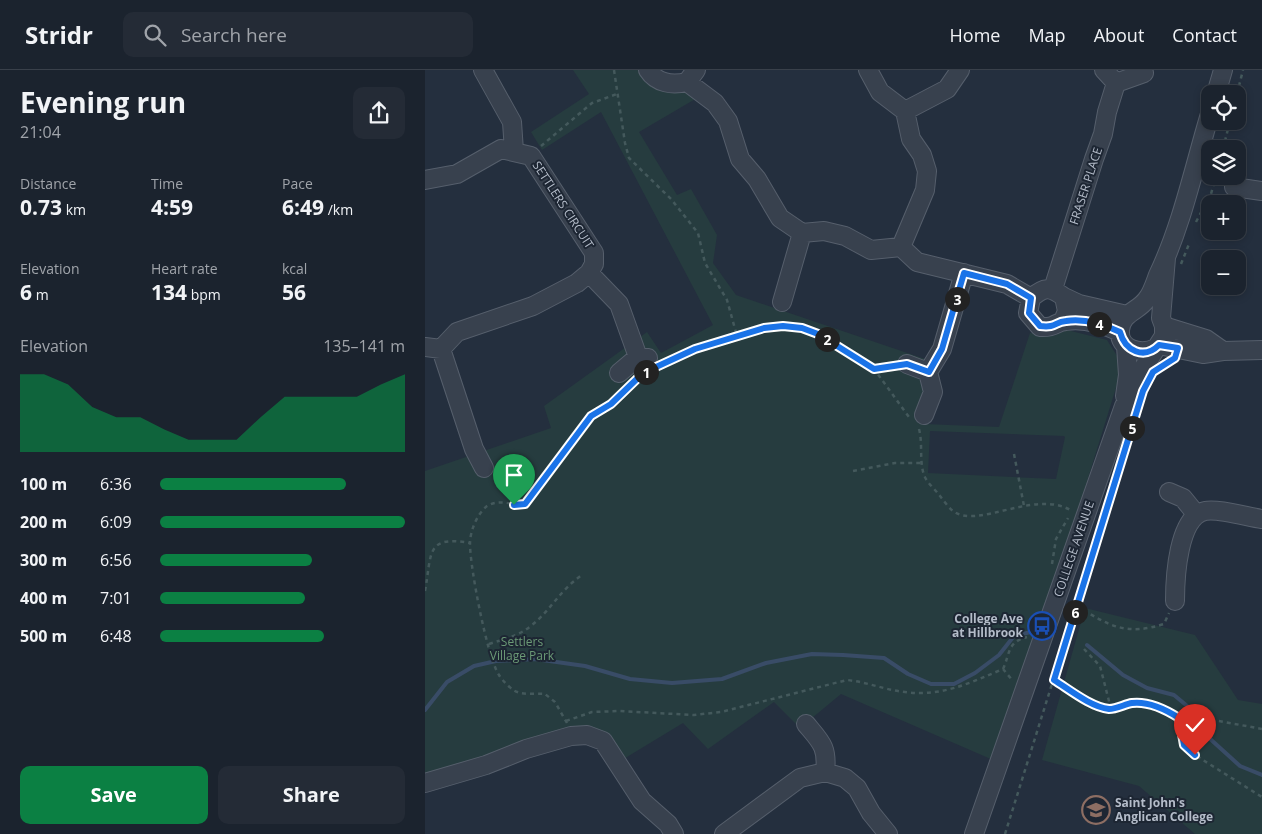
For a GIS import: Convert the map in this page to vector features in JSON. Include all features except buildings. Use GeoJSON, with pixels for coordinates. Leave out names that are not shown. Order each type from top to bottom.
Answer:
{"type":"FeatureCollection","features":[{"type":"Feature","properties":{"kind":"street"},"geometry":{"type":"LineString","coordinates":[[425,180],[457,174],[501,149],[523,153],[512,122],[483,70]]}},
{"type":"Feature","properties":{"kind":"street"},"geometry":{"type":"LineString","coordinates":[[648,70],[652,76],[672,85],[692,76],[728,121],[740,159],[757,179],[780,218],[802,233],[824,231],[845,236],[871,250],[901,247],[917,262],[1007,284],[1031,298]]}},
{"type":"Feature","properties":{"kind":"street"},"geometry":{"type":"LineString","coordinates":[[867,70],[880,92],[905,111],[911,139],[922,155],[927,171],[925,190],[901,247]]}},
{"type":"Feature","properties":{"kind":"street"},"geometry":{"type":"LineString","coordinates":[[905,111],[947,89],[960,70]]}},
{"type":"Feature","properties":{"kind":"street"},"geometry":{"type":"LineString","coordinates":[[1104,70],[1116,83],[1144,73]]}},
{"type":"Feature","properties":{"kind":"street"},"geometry":{"type":"LineString","coordinates":[[1219,85],[1223,70]]}},
{"type":"Feature","properties":{"kind":"street","name":"FRASER PLACE"},"geometry":{"type":"LineString","coordinates":[[1059,293],[1094,158],[1103,134],[1107,112],[1116,83]]}},
{"type":"Feature","properties":{"kind":"street","name":"COLLEGE AVENUE"},"geometry":{"type":"LineString","coordinates":[[974,834],[1123,406],[1128,375],[1122,321],[1147,299],[1166,258],[1205,130]]}},
{"type":"Feature","properties":{"kind":"street","name":"SETTLERS CIRCUIT"},"geometry":{"type":"LineString","coordinates":[[523,153],[594,253],[594,264],[589,273]]}},
{"type":"Feature","properties":{"kind":"street"},"geometry":{"type":"LineString","coordinates":[[1234,188],[1262,191]]}},
{"type":"Feature","properties":{"kind":"street"},"geometry":{"type":"LineString","coordinates":[[781,302],[802,233]]}},
{"type":"Feature","properties":{"kind":"street","name":"COLLEGE AVENUE"},"geometry":{"type":"LineString","coordinates":[[1123,406],[1164,336],[1166,258]]}},
{"type":"Feature","properties":{"kind":"street"},"geometry":{"type":"LineString","coordinates":[[484,468],[474,449],[433,348],[457,332],[533,306],[577,282],[589,273],[619,304],[646,361],[619,373]]}},
{"type":"Feature","properties":{"kind":"street"},"geometry":{"type":"LineString","coordinates":[[916,419],[933,392],[929,372],[942,349],[964,273]]}},
{"type":"Feature","properties":{"kind":"street"},"geometry":{"type":"LineString","coordinates":[[1223,350],[1206,339],[1163,322],[1153,311],[1132,312],[1079,304],[1059,293],[1041,290],[1031,298],[1029,313],[1040,326],[1052,328],[1063,321],[1105,325],[1138,352],[1149,352],[1158,347],[1203,354],[1223,350],[1262,350]]}},
{"type":"Feature","properties":{"kind":"street"},"geometry":{"type":"LineString","coordinates":[[1059,293],[1067,311],[1063,321]]}},
{"type":"Feature","properties":{"kind":"street"},"geometry":{"type":"LineString","coordinates":[[907,364],[929,372]]}},
{"type":"Feature","properties":{"kind":"street"},"geometry":{"type":"LineString","coordinates":[[1169,492],[1183,498],[1195,514]]}},
{"type":"Feature","properties":{"kind":"street"},"geometry":{"type":"LineString","coordinates":[[1175,601],[1175,571],[1189,522],[1195,514],[1207,510],[1262,520]]}},
{"type":"Feature","properties":{"kind":"street"},"geometry":{"type":"LineString","coordinates":[[806,724],[825,748],[827,757],[825,772]]}},
{"type":"Feature","properties":{"kind":"street"},"geometry":{"type":"LineString","coordinates":[[425,783],[486,765],[526,749],[568,728],[603,741],[642,801],[668,824],[674,834]]}},
{"type":"Feature","properties":{"kind":"street"},"geometry":{"type":"LineString","coordinates":[[724,834],[794,782],[801,778],[825,772],[845,778],[857,788],[871,813],[888,834]]}},
{"type":"Feature","properties":{"kind":"path"},"geometry":{"type":"LineString","coordinates":[[614,70],[629,158],[671,199],[698,233],[705,263],[727,300],[737,336]]}},
{"type":"Feature","properties":{"kind":"path"},"geometry":{"type":"LineString","coordinates":[[1239,85],[1243,70]]}},
{"type":"Feature","properties":{"kind":"path"},"geometry":{"type":"LineString","coordinates":[[523,153],[592,103],[617,94]]}},
{"type":"Feature","properties":{"kind":"path"},"geometry":{"type":"LineString","coordinates":[[1195,224],[1211,194],[1214,185]]}},
{"type":"Feature","properties":{"kind":"path"},"geometry":{"type":"LineString","coordinates":[[1179,270],[1189,242]]}},
{"type":"Feature","properties":{"kind":"path"},"geometry":{"type":"LineString","coordinates":[[646,361],[695,349],[764,328],[783,326],[802,328],[818,334],[874,369],[916,419],[920,430],[921,463],[926,479],[953,511],[961,515],[974,515],[1001,512],[1046,502],[1063,505],[1072,511]]}},
{"type":"Feature","properties":{"kind":"path"},"geometry":{"type":"LineString","coordinates":[[874,369],[907,364]]}},
{"type":"Feature","properties":{"kind":"path"},"geometry":{"type":"LineString","coordinates":[[637,379],[611,404],[587,422],[525,504],[514,505],[496,502],[486,507],[475,522],[470,542],[479,603],[498,674],[512,690],[519,694],[545,694],[555,702],[568,728],[592,712],[619,710],[694,714],[721,712],[847,680],[904,692],[953,690],[1003,670]]}},
{"type":"Feature","properties":{"kind":"path"},"geometry":{"type":"LineString","coordinates":[[1014,454],[1024,506]]}},
{"type":"Feature","properties":{"kind":"path"},"geometry":{"type":"LineString","coordinates":[[853,471],[895,463],[921,463]]}},
{"type":"Feature","properties":{"kind":"path"},"geometry":{"type":"LineString","coordinates":[[1005,834],[1120,466]]}},
{"type":"Feature","properties":{"kind":"path"},"geometry":{"type":"LineString","coordinates":[[425,591],[430,551],[437,542],[451,539],[470,542]]}},
{"type":"Feature","properties":{"kind":"path"},"geometry":{"type":"LineString","coordinates":[[489,644],[516,636],[533,625],[557,596],[583,575]]}},
{"type":"Feature","properties":{"kind":"path"},"geometry":{"type":"LineString","coordinates":[[1077,606],[1113,627],[1145,630],[1164,624],[1175,601]]}},
{"type":"Feature","properties":{"kind":"path"},"geometry":{"type":"LineString","coordinates":[[1003,670],[1011,645],[1019,639],[1033,636]]}},
{"type":"Feature","properties":{"kind":"path"},"geometry":{"type":"LineString","coordinates":[[1084,650],[1100,666],[1111,709]]}},
{"type":"Feature","properties":{"kind":"path"},"geometry":{"type":"LineString","coordinates":[[1003,670],[1017,685]]}},
{"type":"Feature","properties":{"kind":"path"},"geometry":{"type":"LineString","coordinates":[[1054,680],[1099,706],[1111,709],[1131,703],[1144,703],[1163,708],[1179,718],[1219,721],[1262,729]]}},
{"type":"Feature","properties":{"kind":"path"},"geometry":{"type":"LineString","coordinates":[[1179,718],[1184,745],[1195,755],[1262,797]]}},
{"type":"Feature","properties":{"kind":"green space","name":"Settlers Village Park"},"geometry":{"type":"Polygon","coordinates":[[[573,70],[648,70],[687,82],[697,98],[639,132],[677,195],[691,189],[717,235],[713,263],[736,295],[934,362],[916,421],[924,424],[999,427],[1030,333],[1053,336],[1067,330],[1107,340],[1119,359],[1119,378],[1000,763],[841,694],[800,728],[774,702],[708,749],[683,723],[617,763],[587,735],[425,783],[425,471],[551,428],[544,406],[647,332],[661,353],[713,325],[601,112],[542,150],[531,132],[589,94],[573,70]],[[930,431],[928,473],[1056,479],[1064,436],[930,431]]]}},
{"type":"Feature","properties":{"kind":"green space"},"geometry":{"type":"Polygon","coordinates":[[[1085,608],[1195,635],[1238,700],[1262,704],[1262,834],[1195,834],[1139,786],[1042,760],[1085,608]]]}},
{"type":"Feature","properties":{"kind":"waterway"},"geometry":{"type":"LineString","coordinates":[[425,710],[447,682],[474,666],[496,661],[535,659],[585,666],[630,679],[672,683],[722,679],[766,663],[812,654],[843,655],[884,658],[908,674],[931,684],[954,684],[975,673],[999,655],[1014,636],[1035,631]]}},
{"type":"Feature","properties":{"kind":"waterway"},"geometry":{"type":"LineString","coordinates":[[1087,645],[1123,675],[1147,688],[1174,695],[1192,710],[1208,737],[1240,766],[1262,775]]}},
{"type":"Feature","properties":{"kind":"place","name":"College Ave at Hillbrook"},"geometry":{"type":"Point","coordinates":[1042,626]}},
{"type":"Feature","properties":{"kind":"place","name":"Saint John's Anglican College"},"geometry":{"type":"Point","coordinates":[1096,810]}},
{"type":"Feature","properties":{"kind":"route"},"geometry":{"type":"LineString","coordinates":[[514,505],[525,504],[591,416],[611,404],[643,373],[669,363],[695,349],[764,328],[783,326],[802,328],[818,334],[874,369],[907,364],[929,372],[942,349],[964,273],[1007,284],[1031,298],[1029,313],[1040,326],[1052,328],[1063,321],[1081,320],[1105,325],[1120,332],[1122,340],[1131,350],[1149,352],[1159,345],[1178,348],[1175,358],[1153,372],[1143,391],[1054,680],[1099,706],[1111,709],[1131,703],[1144,703],[1163,708],[1179,718],[1184,745],[1195,755]]}}]}
